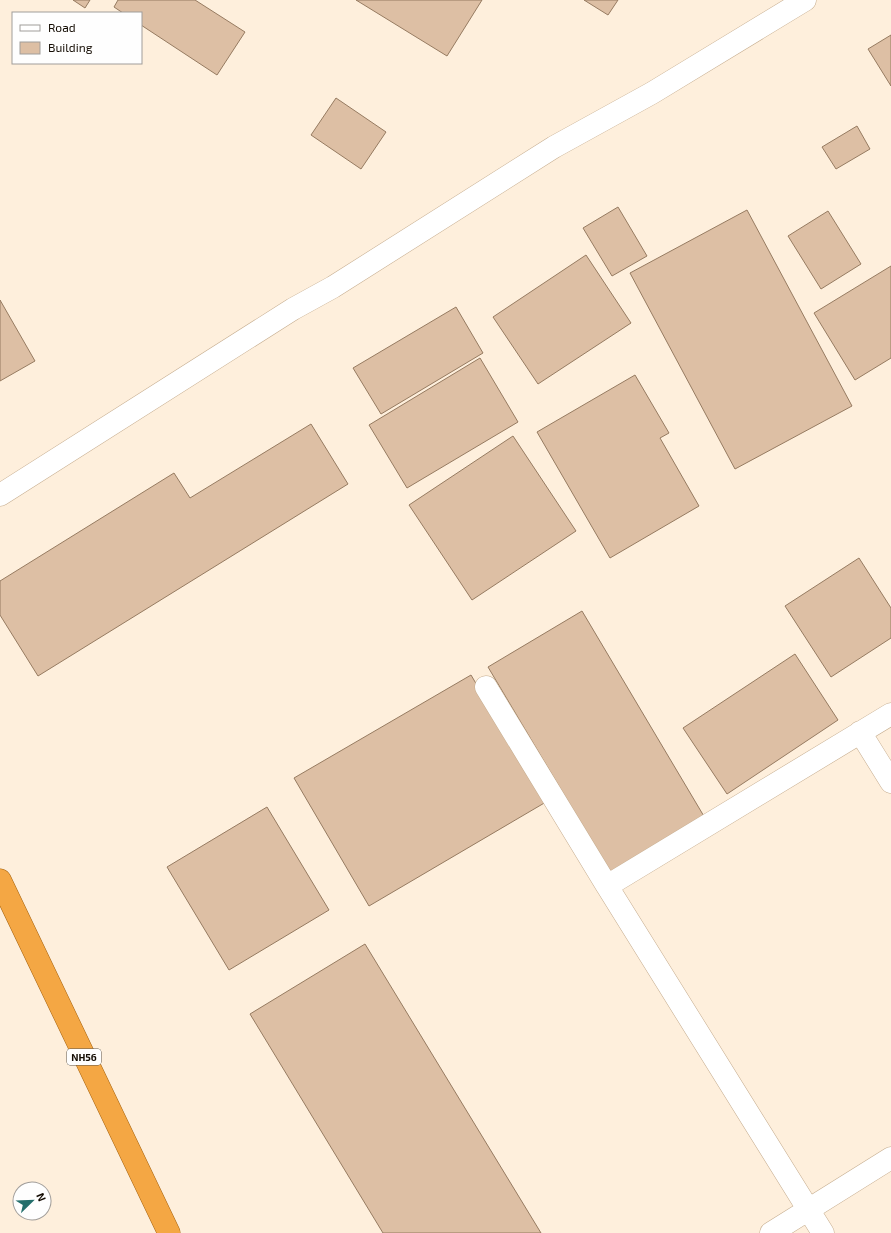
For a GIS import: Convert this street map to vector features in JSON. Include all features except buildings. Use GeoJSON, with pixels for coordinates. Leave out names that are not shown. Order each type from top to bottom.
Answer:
{"type":"FeatureCollection","features":[{"type":"Feature","properties":{"kind":"highway","name":"NH56"},"geometry":{"type":"LineString","coordinates":[[0,880],[169,1233]]}},
{"type":"Feature","properties":{"kind":"street"},"geometry":{"type":"LineString","coordinates":[[0,495],[293,309],[333,287],[554,147],[652,93],[805,0]]}},
{"type":"Feature","properties":{"kind":"street"},"geometry":{"type":"LineString","coordinates":[[486,687],[607,886],[823,1233]]}},
{"type":"Feature","properties":{"kind":"street"},"geometry":{"type":"LineString","coordinates":[[607,886],[891,714]]}},
{"type":"Feature","properties":{"kind":"street"},"geometry":{"type":"LineString","coordinates":[[860,732],[891,782]]}},
{"type":"Feature","properties":{"kind":"street"},"geometry":{"type":"LineString","coordinates":[[771,1233],[891,1158]]}}]}
